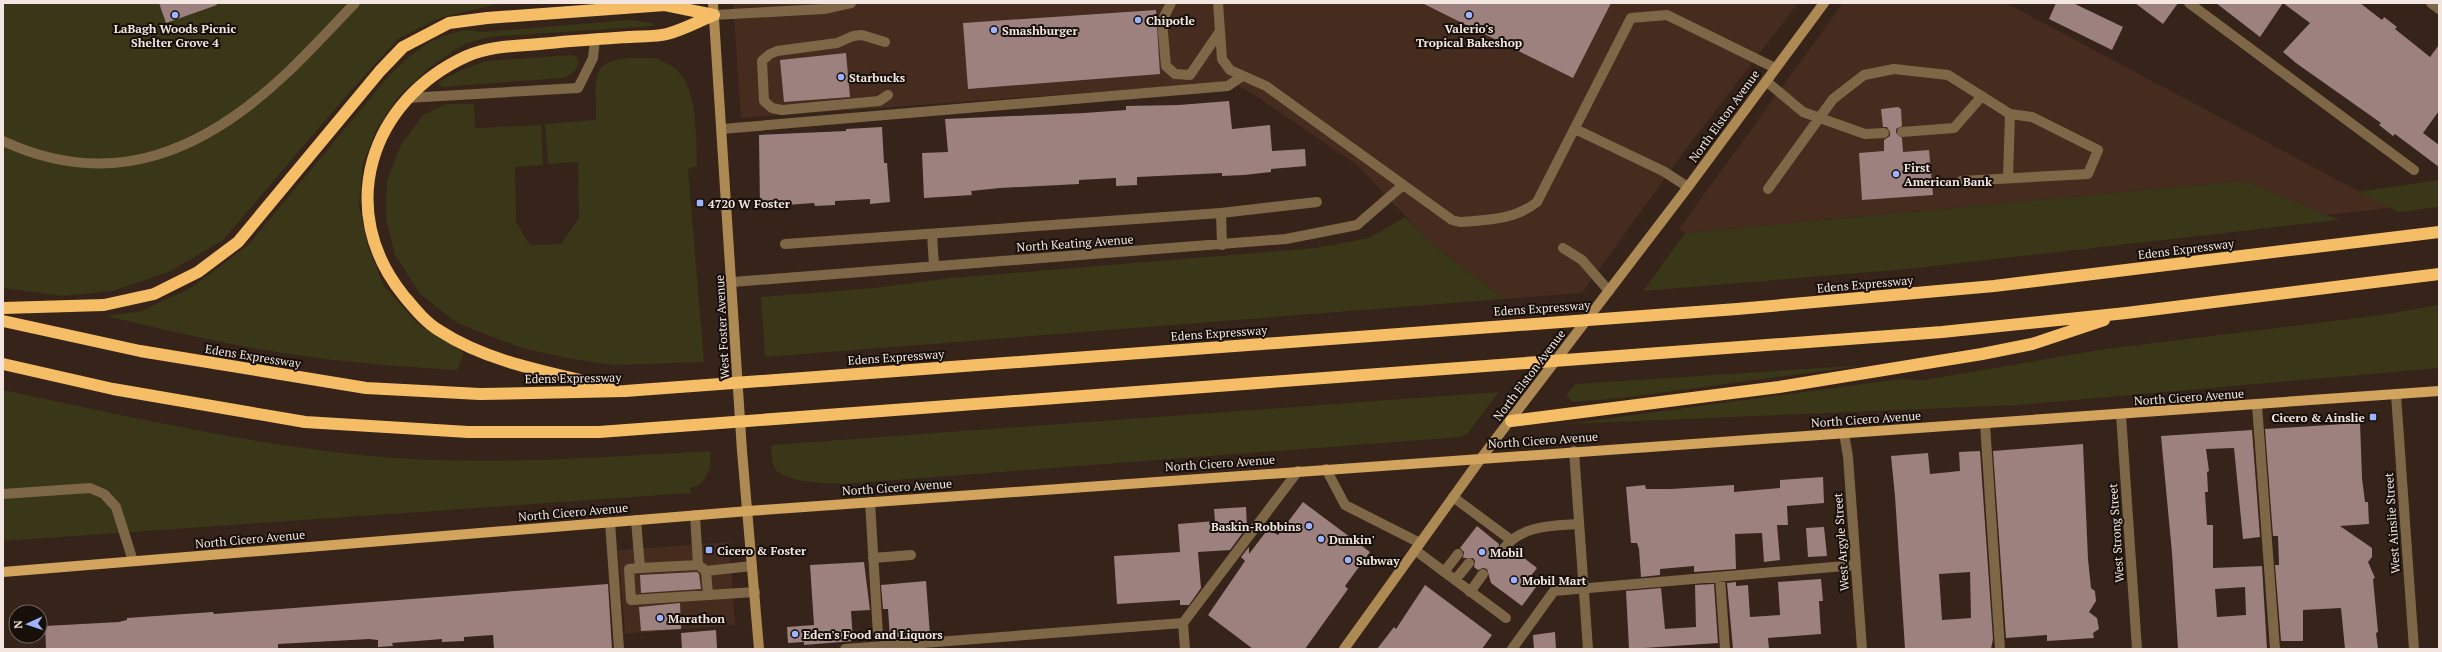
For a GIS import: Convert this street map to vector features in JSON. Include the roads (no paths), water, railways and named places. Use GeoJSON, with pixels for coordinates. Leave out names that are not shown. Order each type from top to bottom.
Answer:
{"type":"FeatureCollection","features":[{"type":"Feature","properties":{"kind":"highway"},"geometry":{"type":"LineString","coordinates":[[3,308],[104,305],[154,294],[198,272],[238,242],[380,71],[404,48],[449,23],[487,18],[665,5],[714,9]]}},
{"type":"Feature","properties":{"kind":"highway"},"geometry":{"type":"LineString","coordinates":[[625,391],[510,361],[477,350],[439,331],[412,306],[392,282],[376,253],[368,220],[368,184],[375,151],[390,120],[407,98],[438,71],[469,55],[498,47],[667,34],[714,9]]}},
{"type":"Feature","properties":{"kind":"highway","name":"Edens Expressway"},"geometry":{"type":"LineString","coordinates":[[3,321],[148,352],[366,388],[480,394],[625,391],[1737,309],[2002,285],[2439,232]]}},
{"type":"Feature","properties":{"kind":"highway"},"geometry":{"type":"LineString","coordinates":[[3,364],[113,389],[306,422],[468,432],[599,432],[1942,332],[2126,313],[2439,274]]}},
{"type":"Feature","properties":{"kind":"highway"},"geometry":{"type":"LineString","coordinates":[[1511,421],[1779,386],[1982,354],[2032,344],[2126,313]]}},
{"type":"Feature","properties":{"kind":"main road","name":"North Elston Avenue"},"geometry":{"type":"LineString","coordinates":[[1344,649],[1482,457],[1511,421],[1688,187],[1824,3]]}},
{"type":"Feature","properties":{"kind":"main road","name":"West Foster Avenue"},"geometry":{"type":"LineString","coordinates":[[714,9],[742,451],[759,649]]}},
{"type":"Feature","properties":{"kind":"main road","name":"North Cicero Avenue"},"geometry":{"type":"LineString","coordinates":[[3,572],[695,515],[1298,470],[1985,424],[2439,391]]}},
{"type":"Feature","properties":{"kind":"street"},"geometry":{"type":"LineString","coordinates":[[3,141],[54,159],[82,164],[111,165],[166,153],[220,126],[257,99],[288,72],[355,3]]}},
{"type":"Feature","properties":{"kind":"street"},"geometry":{"type":"LineString","coordinates":[[714,9],[824,9],[851,3]]}},
{"type":"Feature","properties":{"kind":"street"},"geometry":{"type":"LineString","coordinates":[[1172,3],[1162,21],[1166,66],[1176,74],[1190,75],[1195,70],[1202,56],[1220,31]]}},
{"type":"Feature","properties":{"kind":"street"},"geometry":{"type":"LineString","coordinates":[[1218,3],[1222,59],[1230,70],[1266,86],[1452,220],[1486,220],[1511,216],[1530,208],[1537,202],[1630,18],[1667,15],[1775,68]]}},
{"type":"Feature","properties":{"kind":"street"},"geometry":{"type":"LineString","coordinates":[[2189,3],[2414,170]]}},
{"type":"Feature","properties":{"kind":"street"},"geometry":{"type":"LineString","coordinates":[[2431,3],[2439,9]]}},
{"type":"Feature","properties":{"kind":"street"},"geometry":{"type":"LineString","coordinates":[[885,42],[862,35],[853,36],[837,43],[777,51],[770,54],[762,61],[764,101],[772,108],[782,110],[879,101],[888,95]]}},
{"type":"Feature","properties":{"kind":"street"},"geometry":{"type":"LineString","coordinates":[[407,98],[578,88],[593,58],[595,39]]}},
{"type":"Feature","properties":{"kind":"street"},"geometry":{"type":"LineString","coordinates":[[1768,189],[1833,99],[1864,75],[1894,69],[1948,75],[2010,114],[2032,118],[2098,150],[2088,174],[1961,181]]}},
{"type":"Feature","properties":{"kind":"street"},"geometry":{"type":"LineString","coordinates":[[722,129],[1228,86],[1241,76]]}},
{"type":"Feature","properties":{"kind":"street"},"geometry":{"type":"LineString","coordinates":[[1766,82],[1803,112],[1865,134],[1884,133]]}},
{"type":"Feature","properties":{"kind":"street"},"geometry":{"type":"LineString","coordinates":[[1902,132],[1954,128],[1982,96]]}},
{"type":"Feature","properties":{"kind":"street"},"geometry":{"type":"LineString","coordinates":[[2008,178],[2010,114]]}},
{"type":"Feature","properties":{"kind":"street"},"geometry":{"type":"LineString","coordinates":[[1575,129],[1663,172],[1688,187]]}},
{"type":"Feature","properties":{"kind":"street","name":"North Keating Avenue"},"geometry":{"type":"LineString","coordinates":[[732,282],[1222,245],[1286,238],[1357,225],[1403,185]]}},
{"type":"Feature","properties":{"kind":"street","name":"North Keating Avenue"},"geometry":{"type":"LineString","coordinates":[[786,244],[1221,213],[1317,202]]}},
{"type":"Feature","properties":{"kind":"street"},"geometry":{"type":"LineString","coordinates":[[1221,213],[1222,245]]}},
{"type":"Feature","properties":{"kind":"street"},"geometry":{"type":"LineString","coordinates":[[932,234],[934,266]]}},
{"type":"Feature","properties":{"kind":"street"},"geometry":{"type":"LineString","coordinates":[[1563,248],[1582,260],[1609,291]]}},
{"type":"Feature","properties":{"kind":"street","name":"West Ainslie Street"},"geometry":{"type":"LineString","coordinates":[[2396,395],[2414,649]]}},
{"type":"Feature","properties":{"kind":"street"},"geometry":{"type":"LineString","coordinates":[[2257,405],[2275,649]]}},
{"type":"Feature","properties":{"kind":"street","name":"West Strong Street"},"geometry":{"type":"LineString","coordinates":[[2121,414],[2137,649]]}},
{"type":"Feature","properties":{"kind":"street"},"geometry":{"type":"LineString","coordinates":[[1985,424],[2000,649]]}},
{"type":"Feature","properties":{"kind":"street","name":"West Argyle Street"},"geometry":{"type":"LineString","coordinates":[[1844,433],[1848,457],[1862,649]]}},
{"type":"Feature","properties":{"kind":"street"},"geometry":{"type":"LineString","coordinates":[[1574,451],[1588,649]]}},
{"type":"Feature","properties":{"kind":"street"},"geometry":{"type":"LineString","coordinates":[[1326,468],[1345,505],[1418,546],[1444,572],[1506,618]]}},
{"type":"Feature","properties":{"kind":"street"},"geometry":{"type":"LineString","coordinates":[[1185,649],[1183,623],[1298,470]]}},
{"type":"Feature","properties":{"kind":"street"},"geometry":{"type":"LineString","coordinates":[[3,494],[90,488],[104,494],[116,507],[133,561]]}},
{"type":"Feature","properties":{"kind":"street"},"geometry":{"type":"LineString","coordinates":[[1453,497],[1482,524],[1508,544],[1534,527],[1579,524]]}},
{"type":"Feature","properties":{"kind":"street"},"geometry":{"type":"LineString","coordinates":[[870,502],[878,635]]}},
{"type":"Feature","properties":{"kind":"street"},"geometry":{"type":"LineString","coordinates":[[695,515],[702,568],[708,595]]}},
{"type":"Feature","properties":{"kind":"street"},"geometry":{"type":"LineString","coordinates":[[636,520],[640,568]]}},
{"type":"Feature","properties":{"kind":"street"},"geometry":{"type":"LineString","coordinates":[[610,522],[619,649]]}},
{"type":"Feature","properties":{"kind":"street"},"geometry":{"type":"LineString","coordinates":[[1444,572],[1458,554]]}},
{"type":"Feature","properties":{"kind":"street"},"geometry":{"type":"LineString","coordinates":[[873,558],[911,555]]}},
{"type":"Feature","properties":{"kind":"street"},"geometry":{"type":"LineString","coordinates":[[1455,580],[1469,563]]}},
{"type":"Feature","properties":{"kind":"street"},"geometry":{"type":"LineString","coordinates":[[1512,649],[1554,591],[1856,565]]}},
{"type":"Feature","properties":{"kind":"street"},"geometry":{"type":"LineString","coordinates":[[752,566],[655,571],[640,568],[629,570],[631,600],[657,596],[754,592]]}},
{"type":"Feature","properties":{"kind":"street"},"geometry":{"type":"LineString","coordinates":[[1470,592],[1484,574]]}},
{"type":"Feature","properties":{"kind":"street"},"geometry":{"type":"LineString","coordinates":[[1720,577],[1725,649]]}},
{"type":"Feature","properties":{"kind":"street"},"geometry":{"type":"LineString","coordinates":[[845,649],[1183,623]]}},
{"type":"Feature","properties":{"kind":"place","name":"LaBagh Woods Picnic Shelter Grove 4"},"geometry":{"type":"Point","coordinates":[175,15]}},
{"type":"Feature","properties":{"kind":"place","name":"Valerio's Tropical Bakeshop"},"geometry":{"type":"Point","coordinates":[1469,15]}},
{"type":"Feature","properties":{"kind":"place","name":"Chipotle"},"geometry":{"type":"Point","coordinates":[1138,20]}},
{"type":"Feature","properties":{"kind":"place","name":"Smashburger"},"geometry":{"type":"Point","coordinates":[994,30]}},
{"type":"Feature","properties":{"kind":"place","name":"Starbucks"},"geometry":{"type":"Point","coordinates":[841,77]}},
{"type":"Feature","properties":{"kind":"place","name":"First American Bank"},"geometry":{"type":"Point","coordinates":[1896,174]}},
{"type":"Feature","properties":{"kind":"place","name":"4720 W Foster"},"geometry":{"type":"Point","coordinates":[700,203]}},
{"type":"Feature","properties":{"kind":"place","name":"Cicero & Ainslie"},"geometry":{"type":"Point","coordinates":[2373,417]}},
{"type":"Feature","properties":{"kind":"place","name":"Baskin-Robbins"},"geometry":{"type":"Point","coordinates":[1309,526]}},
{"type":"Feature","properties":{"kind":"place","name":"Dunkin'"},"geometry":{"type":"Point","coordinates":[1321,539]}},
{"type":"Feature","properties":{"kind":"place","name":"Cicero & Foster"},"geometry":{"type":"Point","coordinates":[709,550]}},
{"type":"Feature","properties":{"kind":"place","name":"Mobil"},"geometry":{"type":"Point","coordinates":[1482,552]}},
{"type":"Feature","properties":{"kind":"place","name":"Subway"},"geometry":{"type":"Point","coordinates":[1348,560]}},
{"type":"Feature","properties":{"kind":"place","name":"Mobil Mart"},"geometry":{"type":"Point","coordinates":[1514,580]}},
{"type":"Feature","properties":{"kind":"place","name":"Marathon"},"geometry":{"type":"Point","coordinates":[660,618]}},
{"type":"Feature","properties":{"kind":"place","name":"Eden's Food and Liquors"},"geometry":{"type":"Point","coordinates":[795,634]}}]}
